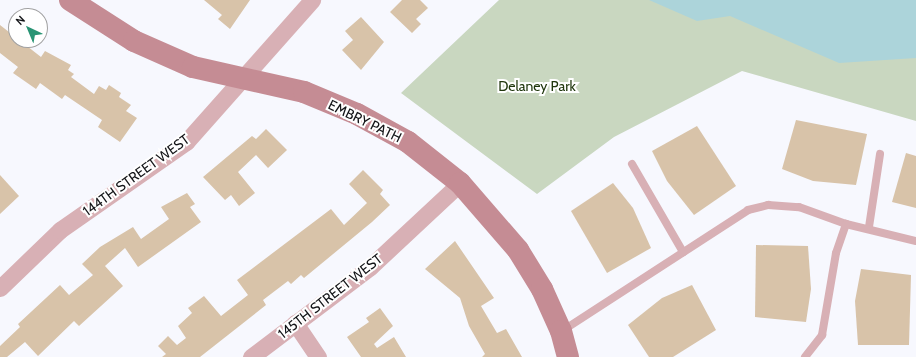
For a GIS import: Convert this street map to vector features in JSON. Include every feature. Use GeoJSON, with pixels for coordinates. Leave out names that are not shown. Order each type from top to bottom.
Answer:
{"type":"FeatureCollection","features":[{"type":"Feature","properties":{"kind":"street","name":"EMBRY PATH"},"geometry":{"type":"LineString","coordinates":[[70,0],[134,41],[193,67],[304,92],[357,114],[408,142],[460,183],[518,250],[561,331],[568,357]]}},
{"type":"Feature","properties":{"kind":"street","name":"144TH STREET WEST"},"geometry":{"type":"LineString","coordinates":[[0,288],[60,230],[186,142],[312,0]]}},
{"type":"Feature","properties":{"kind":"street","name":"145TH STREET WEST"},"geometry":{"type":"LineString","coordinates":[[251,357],[370,267],[460,183]]}},
{"type":"Feature","properties":{"kind":"street"},"geometry":{"type":"LineString","coordinates":[[295,323],[318,357]]}},
{"type":"Feature","properties":{"kind":"lane"},"geometry":{"type":"LineString","coordinates":[[869,227],[880,154]]}},
{"type":"Feature","properties":{"kind":"lane"},"geometry":{"type":"LineString","coordinates":[[632,164],[683,252]]}},
{"type":"Feature","properties":{"kind":"lane"},"geometry":{"type":"LineString","coordinates":[[561,331],[748,210],[768,205],[799,207],[846,224],[869,227],[916,241]]}},
{"type":"Feature","properties":{"kind":"lane"},"geometry":{"type":"LineString","coordinates":[[805,357],[822,335],[836,253],[846,224]]}},
{"type":"Feature","properties":{"kind":"green space","name":"Delaney Park"},"geometry":{"type":"Polygon","coordinates":[[[499,0],[916,0],[916,121],[742,71],[614,137],[537,194],[401,93],[499,0]]]}},
{"type":"Feature","properties":{"kind":"water"},"geometry":{"type":"Polygon","coordinates":[[[649,0],[916,0],[916,58],[839,63],[730,16],[697,21],[649,0]]]}},
{"type":"Feature","properties":{"kind":"building"},"geometry":{"type":"Polygon","coordinates":[[[204,0],[250,0],[230,29],[218,19],[222,15],[204,0]]]}},
{"type":"Feature","properties":{"kind":"building"},"geometry":{"type":"Polygon","coordinates":[[[402,0],[420,0],[428,8],[416,19],[421,24],[412,33],[390,12],[402,0]]]}},
{"type":"Feature","properties":{"kind":"building"},"geometry":{"type":"Polygon","coordinates":[[[361,17],[384,42],[361,70],[342,50],[353,40],[345,31],[361,17]]]}},
{"type":"Feature","properties":{"kind":"building"},"geometry":{"type":"Polygon","coordinates":[[[0,25],[8,31],[8,48],[29,48],[41,57],[45,51],[71,65],[68,70],[74,74],[71,77],[94,94],[99,86],[106,90],[109,85],[121,93],[119,97],[131,105],[126,111],[137,118],[120,142],[98,127],[102,120],[65,95],[62,99],[40,83],[36,89],[13,73],[18,67],[0,53],[0,25]]]}},
{"type":"Feature","properties":{"kind":"building"},"geometry":{"type":"Polygon","coordinates":[[[796,120],[867,134],[856,185],[813,181],[782,169],[796,120]]]}},
{"type":"Feature","properties":{"kind":"building"},"geometry":{"type":"Polygon","coordinates":[[[697,126],[736,186],[694,215],[667,181],[652,151],[697,126]]]}},
{"type":"Feature","properties":{"kind":"building"},"geometry":{"type":"Polygon","coordinates":[[[266,129],[287,150],[268,168],[256,155],[238,172],[255,193],[239,206],[231,195],[225,200],[203,177],[252,136],[256,139],[266,129]]]}},
{"type":"Feature","properties":{"kind":"building"},"geometry":{"type":"Polygon","coordinates":[[[906,153],[916,156],[916,208],[892,202],[906,153]]]}},
{"type":"Feature","properties":{"kind":"building"},"geometry":{"type":"Polygon","coordinates":[[[363,170],[383,190],[380,194],[390,205],[372,222],[304,278],[301,275],[291,284],[288,281],[263,300],[266,305],[200,357],[162,357],[166,354],[158,346],[168,336],[177,345],[186,338],[178,326],[192,313],[188,308],[204,296],[221,316],[248,295],[237,280],[331,209],[344,225],[367,203],[349,184],[363,170]]]}},
{"type":"Feature","properties":{"kind":"building"},"geometry":{"type":"Polygon","coordinates":[[[0,175],[19,196],[0,214],[0,175]]]}},
{"type":"Feature","properties":{"kind":"building"},"geometry":{"type":"Polygon","coordinates":[[[613,183],[633,208],[651,248],[607,273],[571,211],[613,183]]]}},
{"type":"Feature","properties":{"kind":"building"},"geometry":{"type":"Polygon","coordinates":[[[187,193],[195,204],[190,207],[201,222],[138,267],[125,248],[105,266],[123,286],[79,326],[74,321],[38,356],[25,342],[7,357],[0,357],[0,346],[20,327],[18,324],[60,285],[69,295],[93,275],[82,264],[100,247],[133,227],[141,239],[169,219],[161,207],[187,193]]]}},
{"type":"Feature","properties":{"kind":"building"},"geometry":{"type":"Polygon","coordinates":[[[455,241],[494,298],[481,306],[497,333],[506,329],[522,357],[482,357],[485,354],[469,326],[460,298],[425,269],[455,241]]]}},
{"type":"Feature","properties":{"kind":"building"},"geometry":{"type":"Polygon","coordinates":[[[756,245],[808,246],[811,289],[806,322],[755,317],[756,245]]]}},
{"type":"Feature","properties":{"kind":"building"},"geometry":{"type":"Polygon","coordinates":[[[861,269],[911,275],[909,345],[858,345],[855,301],[861,269]]]}},
{"type":"Feature","properties":{"kind":"building"},"geometry":{"type":"Polygon","coordinates":[[[692,285],[716,330],[673,357],[649,357],[628,325],[662,298],[692,285]]]}},
{"type":"Feature","properties":{"kind":"building"},"geometry":{"type":"Polygon","coordinates":[[[380,308],[393,326],[374,344],[377,348],[394,337],[406,357],[361,357],[347,337],[369,322],[366,318],[380,308]]]}}]}
